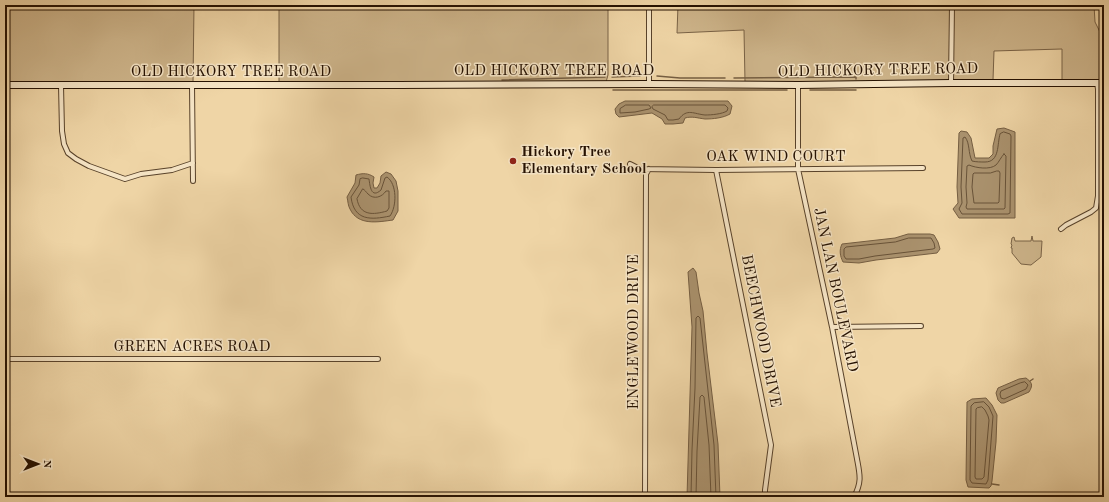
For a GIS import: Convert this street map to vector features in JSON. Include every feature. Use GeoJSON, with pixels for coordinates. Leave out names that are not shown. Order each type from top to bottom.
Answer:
{"type":"FeatureCollection","features":[{"type":"Feature","properties":{"kind":"street"},"geometry":{"type":"LineString","coordinates":[[649,5],[649,84]]}},
{"type":"Feature","properties":{"kind":"street"},"geometry":{"type":"LineString","coordinates":[[951,83],[952,5]]}},
{"type":"Feature","properties":{"kind":"street"},"geometry":{"type":"LineString","coordinates":[[1061,230],[1066,225],[1096,208],[1098,196],[1097,83]]}},
{"type":"Feature","properties":{"kind":"street","name":"OLD HICKORY TREE ROAD"},"geometry":{"type":"LineString","coordinates":[[5,85],[798,85],[1104,83]]}},
{"type":"Feature","properties":{"kind":"street"},"geometry":{"type":"LineString","coordinates":[[61,85],[62,131],[64,144],[68,152],[76,159],[89,166],[125,179],[141,174],[172,170],[193,163]]}},
{"type":"Feature","properties":{"kind":"street"},"geometry":{"type":"LineString","coordinates":[[192,85],[193,180]]}},
{"type":"Feature","properties":{"kind":"street","name":"JAN LAN BOULEVARD"},"geometry":{"type":"LineString","coordinates":[[798,85],[798,169],[832,327],[860,474],[859,488],[854,497]]}},
{"type":"Feature","properties":{"kind":"street","name":"OAK WIND COURT"},"geometry":{"type":"LineString","coordinates":[[630,164],[640,169],[716,170],[923,168]]}},
{"type":"Feature","properties":{"kind":"street","name":"ENGLEWOOD DRIVE"},"geometry":{"type":"LineString","coordinates":[[645,497],[646,174],[649,169]]}},
{"type":"Feature","properties":{"kind":"street","name":"BEECHWOOD DRIVE"},"geometry":{"type":"LineString","coordinates":[[716,170],[771,445],[765,497]]}},
{"type":"Feature","properties":{"kind":"street"},"geometry":{"type":"LineString","coordinates":[[832,327],[922,326]]}},
{"type":"Feature","properties":{"kind":"street","name":"GREEN ACRES ROAD"},"geometry":{"type":"LineString","coordinates":[[5,359],[378,359]]}},
{"type":"Feature","properties":{"kind":"shaded area"},"geometry":{"type":"Polygon","coordinates":[[[5,5],[194,5],[193,83],[5,83],[5,5]]]}},
{"type":"Feature","properties":{"kind":"shaded area"},"geometry":{"type":"Polygon","coordinates":[[[279,5],[608,5],[608,75],[606,82],[279,83],[279,5]]]}},
{"type":"Feature","properties":{"kind":"shaded area"},"geometry":{"type":"Polygon","coordinates":[[[678,5],[1094,5],[1095,22],[1100,32],[1104,33],[1104,80],[1062,81],[1062,49],[994,51],[993,80],[798,83],[745,82],[744,30],[677,33],[678,5]]]}},
{"type":"Feature","properties":{"kind":"shaded area"},"geometry":{"type":"Polygon","coordinates":[[[1032,236],[1033,241],[1042,241],[1041,257],[1031,265],[1021,264],[1012,253],[1012,238],[1014,237],[1015,241],[1031,241],[1032,236]]]}},
{"type":"Feature","properties":{"kind":"water"},"geometry":{"type":"Polygon","coordinates":[[[625,101],[728,101],[732,106],[730,114],[721,117],[705,119],[688,117],[685,118],[683,123],[665,124],[662,119],[652,113],[619,117],[616,114],[615,109],[619,104],[625,101]]]}},
{"type":"Feature","properties":{"kind":"water"},"geometry":{"type":"Polygon","coordinates":[[[1004,128],[1015,132],[1015,218],[959,218],[953,209],[958,203],[957,187],[959,133],[961,131],[967,132],[971,138],[975,158],[989,158],[993,154],[993,146],[997,129],[1004,128]]]}},
{"type":"Feature","properties":{"kind":"water"},"geometry":{"type":"Polygon","coordinates":[[[386,172],[391,174],[396,181],[398,191],[398,211],[393,220],[369,222],[358,218],[349,208],[347,197],[355,183],[356,175],[365,174],[374,177],[374,188],[377,188],[380,183],[381,176],[386,172]]]}},
{"type":"Feature","properties":{"kind":"water"},"geometry":{"type":"Polygon","coordinates":[[[908,234],[934,235],[940,249],[937,253],[859,263],[843,262],[842,260],[840,251],[842,244],[895,238],[908,234]]]}},
{"type":"Feature","properties":{"kind":"water"},"geometry":{"type":"Polygon","coordinates":[[[693,268],[696,272],[703,311],[718,444],[720,497],[687,497],[692,327],[688,272],[693,268]]]}},
{"type":"Feature","properties":{"kind":"water"},"geometry":{"type":"Polygon","coordinates":[[[1026,378],[1031,384],[1029,392],[1004,403],[1001,403],[998,400],[996,393],[998,388],[1019,379],[1026,378]]]}},
{"type":"Feature","properties":{"kind":"water"},"geometry":{"type":"Polygon","coordinates":[[[986,398],[992,405],[997,415],[996,442],[991,486],[989,488],[968,487],[966,480],[967,402],[972,399],[986,398]]]}},
{"type":"Feature","properties":{"kind":"waterway"},"geometry":{"type":"LineString","coordinates":[[612,77],[640,76]]}},
{"type":"Feature","properties":{"kind":"waterway"},"geometry":{"type":"LineString","coordinates":[[657,76],[680,78],[725,78]]}},
{"type":"Feature","properties":{"kind":"waterway"},"geometry":{"type":"LineString","coordinates":[[502,80],[605,77]]}},
{"type":"Feature","properties":{"kind":"waterway"},"geometry":{"type":"LineString","coordinates":[[734,78],[856,77],[856,79]]}},
{"type":"Feature","properties":{"kind":"waterway"},"geometry":{"type":"LineString","coordinates":[[613,90],[787,90]]}},
{"type":"Feature","properties":{"kind":"waterway"},"geometry":{"type":"LineString","coordinates":[[810,90],[856,90]]}},
{"type":"Feature","properties":{"kind":"waterway"},"geometry":{"type":"LineString","coordinates":[[992,484],[999,485]]}},
{"type":"Feature","properties":{"kind":"place","name":"Hickory Tree Elementary School"},"geometry":{"type":"Point","coordinates":[513,161]}}]}
